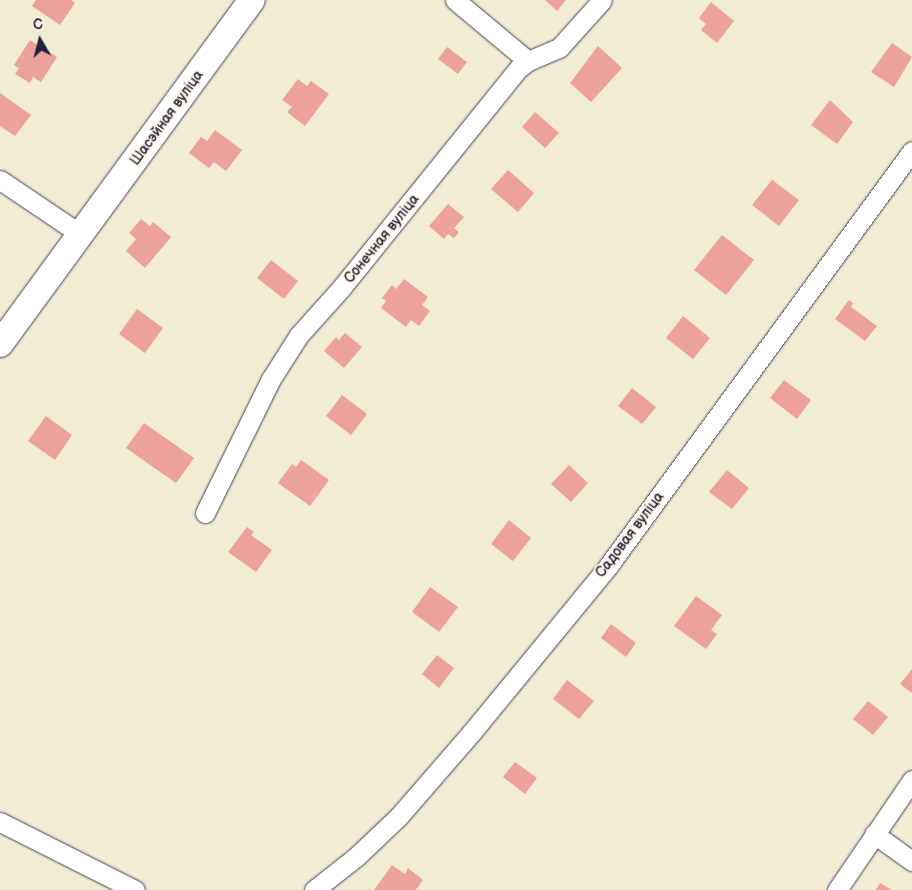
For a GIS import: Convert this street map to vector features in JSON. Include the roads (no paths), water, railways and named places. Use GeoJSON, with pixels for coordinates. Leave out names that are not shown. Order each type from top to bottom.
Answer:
{"type":"FeatureCollection","features":[{"type":"Feature","properties":{"kind":"main road","name":"Шасэйная вуліца"},"geometry":{"type":"LineString","coordinates":[[0,344],[82,235],[252,0]]}},
{"type":"Feature","properties":{"kind":"street"},"geometry":{"type":"LineString","coordinates":[[455,0],[528,60]]}},
{"type":"Feature","properties":{"kind":"street","name":"Сонечная вуліца"},"geometry":{"type":"LineString","coordinates":[[205,513],[291,346],[528,60],[559,48],[602,0]]}},
{"type":"Feature","properties":{"kind":"street","name":"Садовая вуліца"},"geometry":{"type":"LineString","coordinates":[[314,890],[356,857],[399,816],[603,572],[912,151]]}},
{"type":"Feature","properties":{"kind":"street"},"geometry":{"type":"LineString","coordinates":[[0,180],[82,235]]}},
{"type":"Feature","properties":{"kind":"street"},"geometry":{"type":"LineString","coordinates":[[837,890],[912,780]]}},
{"type":"Feature","properties":{"kind":"street"},"geometry":{"type":"LineString","coordinates":[[0,822],[135,890]]}},
{"type":"Feature","properties":{"kind":"street"},"geometry":{"type":"LineString","coordinates":[[874,834],[912,861]]}}]}
